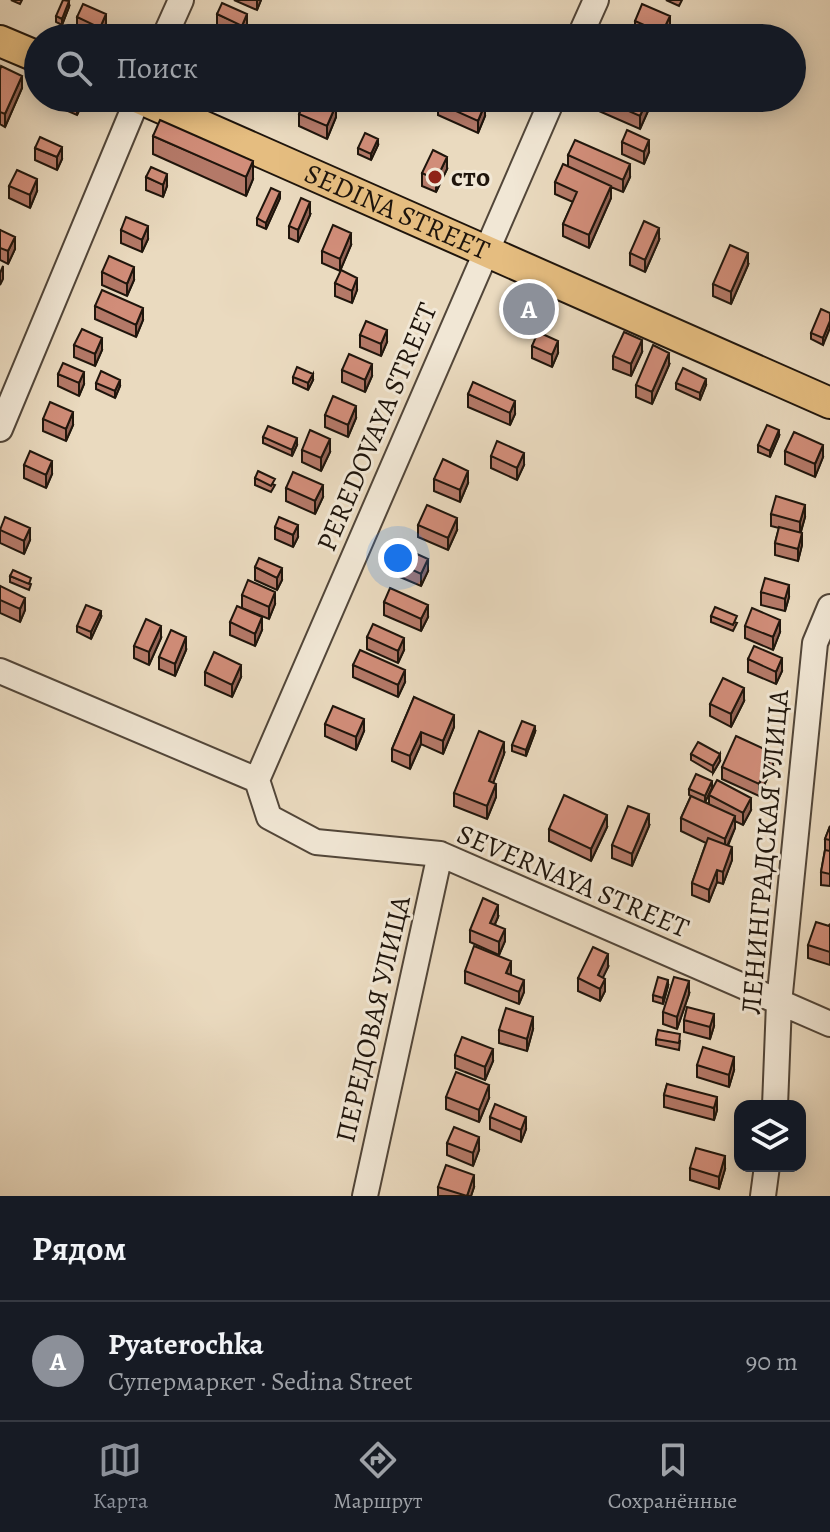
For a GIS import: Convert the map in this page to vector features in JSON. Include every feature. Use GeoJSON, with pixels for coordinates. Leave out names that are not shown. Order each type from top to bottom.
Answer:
{"type":"FeatureCollection","features":[{"type":"Feature","properties":{"kind":"main road"},"geometry":{"type":"LineString","coordinates":[[0,41],[24,51]]}},
{"type":"Feature","properties":{"kind":"main road","name":"SEDINA STREET"},"geometry":{"type":"LineString","coordinates":[[170,112],[830,403]]}},
{"type":"Feature","properties":{"kind":"street"},"geometry":{"type":"LineString","coordinates":[[170,24],[181,0]]}},
{"type":"Feature","properties":{"kind":"street"},"geometry":{"type":"LineString","coordinates":[[585,24],[596,0]]}},
{"type":"Feature","properties":{"kind":"street"},"geometry":{"type":"LineString","coordinates":[[0,429],[132,112]]}},
{"type":"Feature","properties":{"kind":"street","name":"PEREDOVAYA STREET"},"geometry":{"type":"LineString","coordinates":[[257,780],[547,112]]}},
{"type":"Feature","properties":{"kind":"street","name":"ЛЕНИНГРАДСКАЯ УЛИЦА"},"geometry":{"type":"LineString","coordinates":[[775,1100],[779,1003],[815,643],[830,607]]}},
{"type":"Feature","properties":{"kind":"street"},"geometry":{"type":"LineString","coordinates":[[0,671],[257,780]]}},
{"type":"Feature","properties":{"kind":"street","name":"SEVERNAYA STREET"},"geometry":{"type":"LineString","coordinates":[[257,780],[269,817],[316,842],[440,854],[830,1024]]}},
{"type":"Feature","properties":{"kind":"street","name":"ПЕРЕДОВАЯ УЛИЦА"},"geometry":{"type":"LineString","coordinates":[[365,1196],[440,854]]}},
{"type":"Feature","properties":{"kind":"street"},"geometry":{"type":"LineString","coordinates":[[763,1196],[766,1172]]}},
{"type":"Feature","properties":{"kind":"building"},"geometry":{"type":"Polygon","coordinates":[[[63,0],[69,1],[62,19],[56,16],[63,0]]]}},
{"type":"Feature","properties":{"kind":"building"},"geometry":{"type":"Polygon","coordinates":[[[222,3],[247,14],[243,24],[238,24],[217,14],[222,3]]]}},
{"type":"Feature","properties":{"kind":"building"},"geometry":{"type":"Polygon","coordinates":[[[83,4],[106,14],[102,24],[92,24],[77,17],[83,4]]]}},
{"type":"Feature","properties":{"kind":"building"},"geometry":{"type":"Polygon","coordinates":[[[642,4],[670,16],[666,24],[635,21],[642,4]]]}},
{"type":"Feature","properties":{"kind":"building"},"geometry":{"type":"Polygon","coordinates":[[[1,66],[22,76],[5,114],[0,112],[1,66]]]}},
{"type":"Feature","properties":{"kind":"building"},"geometry":{"type":"Polygon","coordinates":[[[300,112],[333,112],[327,126],[300,112]]]}},
{"type":"Feature","properties":{"kind":"building"},"geometry":{"type":"Polygon","coordinates":[[[458,112],[482,112],[478,121],[458,112]]]}},
{"type":"Feature","properties":{"kind":"building"},"geometry":{"type":"Polygon","coordinates":[[[160,120],[253,161],[246,177],[153,136],[160,120]]]}},
{"type":"Feature","properties":{"kind":"building"},"geometry":{"type":"Polygon","coordinates":[[[627,130],[649,140],[644,152],[622,142],[627,130]]]}},
{"type":"Feature","properties":{"kind":"building"},"geometry":{"type":"Polygon","coordinates":[[[365,133],[378,139],[371,154],[358,148],[365,133]]]}},
{"type":"Feature","properties":{"kind":"building"},"geometry":{"type":"Polygon","coordinates":[[[40,137],[62,147],[57,157],[35,148],[40,137]]]}},
{"type":"Feature","properties":{"kind":"building"},"geometry":{"type":"Polygon","coordinates":[[[575,140],[630,164],[623,180],[568,155],[575,140]]]}},
{"type":"Feature","properties":{"kind":"building"},"geometry":{"type":"Polygon","coordinates":[[[433,150],[447,157],[436,180],[422,173],[433,150]]]}},
{"type":"Feature","properties":{"kind":"building"},"geometry":{"type":"Polygon","coordinates":[[[563,164],[611,186],[589,235],[563,224],[577,192],[555,182],[563,164]]]}},
{"type":"Feature","properties":{"kind":"building"},"geometry":{"type":"Polygon","coordinates":[[[151,167],[167,174],[163,185],[146,177],[151,167]]]}},
{"type":"Feature","properties":{"kind":"building"},"geometry":{"type":"Polygon","coordinates":[[[17,170],[37,179],[30,195],[9,186],[17,170]]]}},
{"type":"Feature","properties":{"kind":"building"},"geometry":{"type":"Polygon","coordinates":[[[271,188],[280,192],[266,223],[257,218],[271,188]]]}},
{"type":"Feature","properties":{"kind":"building"},"geometry":{"type":"Polygon","coordinates":[[[301,198],[310,202],[298,230],[289,226],[301,198]]]}},
{"type":"Feature","properties":{"kind":"building"},"geometry":{"type":"Polygon","coordinates":[[[126,217],[148,226],[142,240],[121,230],[126,217]]]}},
{"type":"Feature","properties":{"kind":"building"},"geometry":{"type":"Polygon","coordinates":[[[644,221],[659,228],[645,260],[630,253],[644,221]]]}},
{"type":"Feature","properties":{"kind":"building"},"geometry":{"type":"Polygon","coordinates":[[[333,225],[351,233],[340,259],[322,251],[333,225]]]}},
{"type":"Feature","properties":{"kind":"building"},"geometry":{"type":"Polygon","coordinates":[[[0,230],[15,237],[8,251],[0,248],[0,230]]]}},
{"type":"Feature","properties":{"kind":"building"},"geometry":{"type":"Polygon","coordinates":[[[730,245],[748,253],[731,292],[713,284],[730,245]]]}},
{"type":"Feature","properties":{"kind":"building"},"geometry":{"type":"Polygon","coordinates":[[[109,256],[134,267],[127,284],[102,272],[109,256]]]}},
{"type":"Feature","properties":{"kind":"building"},"geometry":{"type":"Polygon","coordinates":[[[341,270],[357,278],[352,291],[335,283],[341,270]]]}},
{"type":"Feature","properties":{"kind":"building"},"geometry":{"type":"Polygon","coordinates":[[[523,283],[544,292],[536,311],[514,301],[523,283]]]}},
{"type":"Feature","properties":{"kind":"building"},"geometry":{"type":"Polygon","coordinates":[[[102,290],[143,308],[136,325],[95,306],[102,290]]]}},
{"type":"Feature","properties":{"kind":"building"},"geometry":{"type":"Polygon","coordinates":[[[821,309],[830,313],[823,338],[811,333],[821,309]]]}},
{"type":"Feature","properties":{"kind":"building"},"geometry":{"type":"Polygon","coordinates":[[[366,321],[387,330],[381,344],[360,335],[366,321]]]}},
{"type":"Feature","properties":{"kind":"building"},"geometry":{"type":"Polygon","coordinates":[[[82,329],[102,338],[95,354],[74,345],[82,329]]]}},
{"type":"Feature","properties":{"kind":"building"},"geometry":{"type":"Polygon","coordinates":[[[538,332],[558,341],[552,355],[532,346],[538,332]]]}},
{"type":"Feature","properties":{"kind":"building"},"geometry":{"type":"Polygon","coordinates":[[[624,332],[642,340],[631,364],[613,356],[624,332]]]}},
{"type":"Feature","properties":{"kind":"building"},"geometry":{"type":"Polygon","coordinates":[[[653,345],[669,353],[652,392],[636,385],[653,345]]]}},
{"type":"Feature","properties":{"kind":"building"},"geometry":{"type":"Polygon","coordinates":[[[349,354],[372,364],[365,380],[342,370],[349,354]]]}},
{"type":"Feature","properties":{"kind":"building"},"geometry":{"type":"Polygon","coordinates":[[[63,363],[84,372],[79,383],[58,374],[63,363]]]}},
{"type":"Feature","properties":{"kind":"building"},"geometry":{"type":"Polygon","coordinates":[[[297,367],[313,374],[308,383],[293,377],[297,367]]]}},
{"type":"Feature","properties":{"kind":"building"},"geometry":{"type":"Polygon","coordinates":[[[683,368],[706,379],[700,393],[676,383],[683,368]]]}},
{"type":"Feature","properties":{"kind":"building"},"geometry":{"type":"Polygon","coordinates":[[[101,371],[120,380],[115,391],[96,383],[101,371]]]}},
{"type":"Feature","properties":{"kind":"building"},"geometry":{"type":"Polygon","coordinates":[[[473,382],[515,401],[510,413],[468,394],[473,382]]]}},
{"type":"Feature","properties":{"kind":"building"},"geometry":{"type":"Polygon","coordinates":[[[333,396],[356,406],[348,425],[325,415],[333,396]]]}},
{"type":"Feature","properties":{"kind":"building"},"geometry":{"type":"Polygon","coordinates":[[[50,402],[73,412],[66,429],[43,419],[50,402]]]}},
{"type":"Feature","properties":{"kind":"building"},"geometry":{"type":"Polygon","coordinates":[[[767,425],[779,430],[770,451],[758,445],[767,425]]]}},
{"type":"Feature","properties":{"kind":"building"},"geometry":{"type":"Polygon","coordinates":[[[268,426],[297,438],[292,450],[263,437],[268,426]]]}},
{"type":"Feature","properties":{"kind":"building"},"geometry":{"type":"Polygon","coordinates":[[[310,430],[330,439],[321,458],[302,450],[310,430]]]}},
{"type":"Feature","properties":{"kind":"building"},"geometry":{"type":"Polygon","coordinates":[[[794,432],[823,445],[815,464],[785,451],[794,432]]]}},
{"type":"Feature","properties":{"kind":"building"},"geometry":{"type":"Polygon","coordinates":[[[497,441],[524,453],[517,468],[491,456],[497,441]]]}},
{"type":"Feature","properties":{"kind":"building"},"geometry":{"type":"Polygon","coordinates":[[[30,451],[52,461],[46,475],[24,465],[30,451]]]}},
{"type":"Feature","properties":{"kind":"building"},"geometry":{"type":"Polygon","coordinates":[[[443,459],[468,471],[460,490],[434,479],[443,459]]]}},
{"type":"Feature","properties":{"kind":"building"},"geometry":{"type":"Polygon","coordinates":[[[258,471],[275,479],[271,486],[255,478],[258,471]]]}},
{"type":"Feature","properties":{"kind":"building"},"geometry":{"type":"Polygon","coordinates":[[[293,472],[323,485],[315,501],[286,488],[293,472]]]}},
{"type":"Feature","properties":{"kind":"building"},"geometry":{"type":"Polygon","coordinates":[[[776,496],[805,505],[800,522],[771,514],[776,496]]]}},
{"type":"Feature","properties":{"kind":"building"},"geometry":{"type":"Polygon","coordinates":[[[427,505],[457,518],[448,538],[418,525],[427,505]]]}},
{"type":"Feature","properties":{"kind":"building"},"geometry":{"type":"Polygon","coordinates":[[[5,517],[30,528],[24,541],[0,530],[5,517]]]}},
{"type":"Feature","properties":{"kind":"building"},"geometry":{"type":"Polygon","coordinates":[[[279,517],[298,525],[293,535],[275,527],[279,517]]]}},
{"type":"Feature","properties":{"kind":"building"},"geometry":{"type":"Polygon","coordinates":[[[779,527],[802,533],[798,549],[775,543],[779,527]]]}},
{"type":"Feature","properties":{"kind":"building"},"geometry":{"type":"Polygon","coordinates":[[[406,549],[428,559],[421,574],[400,564],[406,549]]]}},
{"type":"Feature","properties":{"kind":"building"},"geometry":{"type":"Polygon","coordinates":[[[259,558],[282,568],[277,578],[255,567],[259,558]]]}},
{"type":"Feature","properties":{"kind":"building"},"geometry":{"type":"Polygon","coordinates":[[[13,570],[31,578],[29,584],[10,576],[13,570]]]}},
{"type":"Feature","properties":{"kind":"building"},"geometry":{"type":"Polygon","coordinates":[[[765,578],[789,585],[785,599],[761,592],[765,578]]]}},
{"type":"Feature","properties":{"kind":"building"},"geometry":{"type":"Polygon","coordinates":[[[248,580],[275,592],[269,607],[242,595],[248,580]]]}},
{"type":"Feature","properties":{"kind":"building"},"geometry":{"type":"Polygon","coordinates":[[[0,586],[25,598],[20,609],[0,600],[0,586]]]}},
{"type":"Feature","properties":{"kind":"building"},"geometry":{"type":"Polygon","coordinates":[[[390,588],[428,605],[421,619],[384,602],[390,588]]]}},
{"type":"Feature","properties":{"kind":"building"},"geometry":{"type":"Polygon","coordinates":[[[86,605],[101,611],[91,632],[77,626],[86,605]]]}},
{"type":"Feature","properties":{"kind":"building"},"geometry":{"type":"Polygon","coordinates":[[[237,606],[262,617],[255,634],[230,622],[237,606]]]}},
{"type":"Feature","properties":{"kind":"building"},"geometry":{"type":"Polygon","coordinates":[[[715,607],[737,616],[733,625],[711,616],[715,607]]]}},
{"type":"Feature","properties":{"kind":"building"},"geometry":{"type":"Polygon","coordinates":[[[752,608],[780,620],[773,637],[745,626],[752,608]]]}},
{"type":"Feature","properties":{"kind":"building"},"geometry":{"type":"Polygon","coordinates":[[[146,619],[161,626],[149,652],[134,646],[146,619]]]}},
{"type":"Feature","properties":{"kind":"building"},"geometry":{"type":"Polygon","coordinates":[[[373,624],[404,638],[398,651],[367,637],[373,624]]]}},
{"type":"Feature","properties":{"kind":"building"},"geometry":{"type":"Polygon","coordinates":[[[171,630],[186,637],[175,664],[159,657],[171,630]]]}},
{"type":"Feature","properties":{"kind":"building"},"geometry":{"type":"Polygon","coordinates":[[[754,646],[782,658],[776,672],[748,659],[754,646]]]}},
{"type":"Feature","properties":{"kind":"building"},"geometry":{"type":"Polygon","coordinates":[[[360,650],[405,670],[398,685],[353,665],[360,650]]]}},
{"type":"Feature","properties":{"kind":"building"},"geometry":{"type":"Polygon","coordinates":[[[214,652],[241,665],[232,685],[205,672],[214,652]]]}},
{"type":"Feature","properties":{"kind":"building"},"geometry":{"type":"Polygon","coordinates":[[[723,678],[744,688],[731,714],[710,704],[723,678]]]}},
{"type":"Feature","properties":{"kind":"building"},"geometry":{"type":"Polygon","coordinates":[[[414,697],[454,715],[443,741],[421,732],[410,756],[392,749],[414,697]]]}},
{"type":"Feature","properties":{"kind":"building"},"geometry":{"type":"Polygon","coordinates":[[[333,706],[364,719],[356,737],[325,724],[333,706]]]}},
{"type":"Feature","properties":{"kind":"building"},"geometry":{"type":"Polygon","coordinates":[[[522,721],[535,726],[526,750],[512,745],[522,721]]]}},
{"type":"Feature","properties":{"kind":"building"},"geometry":{"type":"Polygon","coordinates":[[[479,731],[504,742],[489,781],[496,784],[487,806],[454,793],[479,731]]]}},
{"type":"Feature","properties":{"kind":"building"},"geometry":{"type":"Polygon","coordinates":[[[736,736],[773,753],[759,784],[722,767],[736,736]]]}},
{"type":"Feature","properties":{"kind":"building"},"geometry":{"type":"Polygon","coordinates":[[[698,742],[720,754],[713,766],[691,754],[698,742]]]}},
{"type":"Feature","properties":{"kind":"building"},"geometry":{"type":"Polygon","coordinates":[[[696,774],[712,781],[705,796],[689,789],[696,774]]]}},
{"type":"Feature","properties":{"kind":"building"},"geometry":{"type":"Polygon","coordinates":[[[717,780],[751,798],[743,813],[709,795],[717,780]]]}},
{"type":"Feature","properties":{"kind":"building"},"geometry":{"type":"Polygon","coordinates":[[[564,795],[607,815],[591,849],[549,829],[564,795]]]}},
{"type":"Feature","properties":{"kind":"building"},"geometry":{"type":"Polygon","coordinates":[[[691,796],[735,816],[725,839],[681,818],[691,796]]]}},
{"type":"Feature","properties":{"kind":"building"},"geometry":{"type":"Polygon","coordinates":[[[628,806],[649,814],[632,854],[612,845],[628,806]]]}},
{"type":"Feature","properties":{"kind":"building"},"geometry":{"type":"Polygon","coordinates":[[[708,838],[732,847],[723,872],[717,870],[709,890],[692,883],[708,838]]]}},
{"type":"Feature","properties":{"kind":"building"},"geometry":{"type":"Polygon","coordinates":[[[825,850],[830,851],[830,874],[821,872],[825,850]]]}},
{"type":"Feature","properties":{"kind":"building"},"geometry":{"type":"Polygon","coordinates":[[[483,898],[498,905],[490,923],[505,929],[499,942],[470,930],[483,898]]]}},
{"type":"Feature","properties":{"kind":"building"},"geometry":{"type":"Polygon","coordinates":[[[816,922],[830,924],[830,952],[808,945],[816,922]]]}},
{"type":"Feature","properties":{"kind":"building"},"geometry":{"type":"Polygon","coordinates":[[[474,946],[511,961],[506,973],[524,980],[519,992],[465,971],[474,946]]]}},
{"type":"Feature","properties":{"kind":"building"},"geometry":{"type":"Polygon","coordinates":[[[593,947],[608,954],[598,975],[605,979],[600,989],[578,978],[593,947]]]}},
{"type":"Feature","properties":{"kind":"building"},"geometry":{"type":"Polygon","coordinates":[[[658,977],[668,980],[663,998],[653,995],[658,977]]]}},
{"type":"Feature","properties":{"kind":"building"},"geometry":{"type":"Polygon","coordinates":[[[674,977],[689,981],[677,1017],[663,1012],[674,977]]]}},
{"type":"Feature","properties":{"kind":"building"},"geometry":{"type":"Polygon","coordinates":[[[687,1007],[714,1014],[710,1027],[684,1020],[687,1007]]]}},
{"type":"Feature","properties":{"kind":"building"},"geometry":{"type":"Polygon","coordinates":[[[506,1008],[533,1017],[527,1039],[499,1030],[506,1008]]]}},
{"type":"Feature","properties":{"kind":"building"},"geometry":{"type":"Polygon","coordinates":[[[658,1030],[680,1034],[679,1043],[656,1039],[658,1030]]]}},
{"type":"Feature","properties":{"kind":"building"},"geometry":{"type":"Polygon","coordinates":[[[462,1037],[493,1049],[485,1067],[455,1055],[462,1037]]]}},
{"type":"Feature","properties":{"kind":"building"},"geometry":{"type":"Polygon","coordinates":[[[703,1047],[734,1057],[729,1075],[697,1065],[703,1047]]]}},
{"type":"Feature","properties":{"kind":"building"},"geometry":{"type":"Polygon","coordinates":[[[456,1072],[489,1085],[479,1110],[446,1097],[456,1072]]]}},
{"type":"Feature","properties":{"kind":"building"},"geometry":{"type":"Polygon","coordinates":[[[667,1084],[717,1097],[714,1108],[664,1095],[667,1084]]]}},
{"type":"Feature","properties":{"kind":"building"},"geometry":{"type":"Polygon","coordinates":[[[495,1104],[526,1117],[521,1130],[490,1117],[495,1104]]]}},
{"type":"Feature","properties":{"kind":"building"},"geometry":{"type":"Polygon","coordinates":[[[454,1127],[479,1137],[473,1153],[447,1143],[454,1127]]]}},
{"type":"Feature","properties":{"kind":"building"},"geometry":{"type":"Polygon","coordinates":[[[696,1148],[725,1156],[719,1177],[690,1168],[696,1148]]]}},
{"type":"Feature","properties":{"kind":"building"},"geometry":{"type":"Polygon","coordinates":[[[446,1165],[474,1175],[467,1196],[438,1187],[446,1165]]]}},
{"type":"Feature","properties":{"kind":"place","name":"сто"},"geometry":{"type":"Point","coordinates":[435,177]}},
{"type":"Feature","properties":{"kind":"place","name":"Pyaterochka"},"geometry":{"type":"Point","coordinates":[529,309]}}]}
